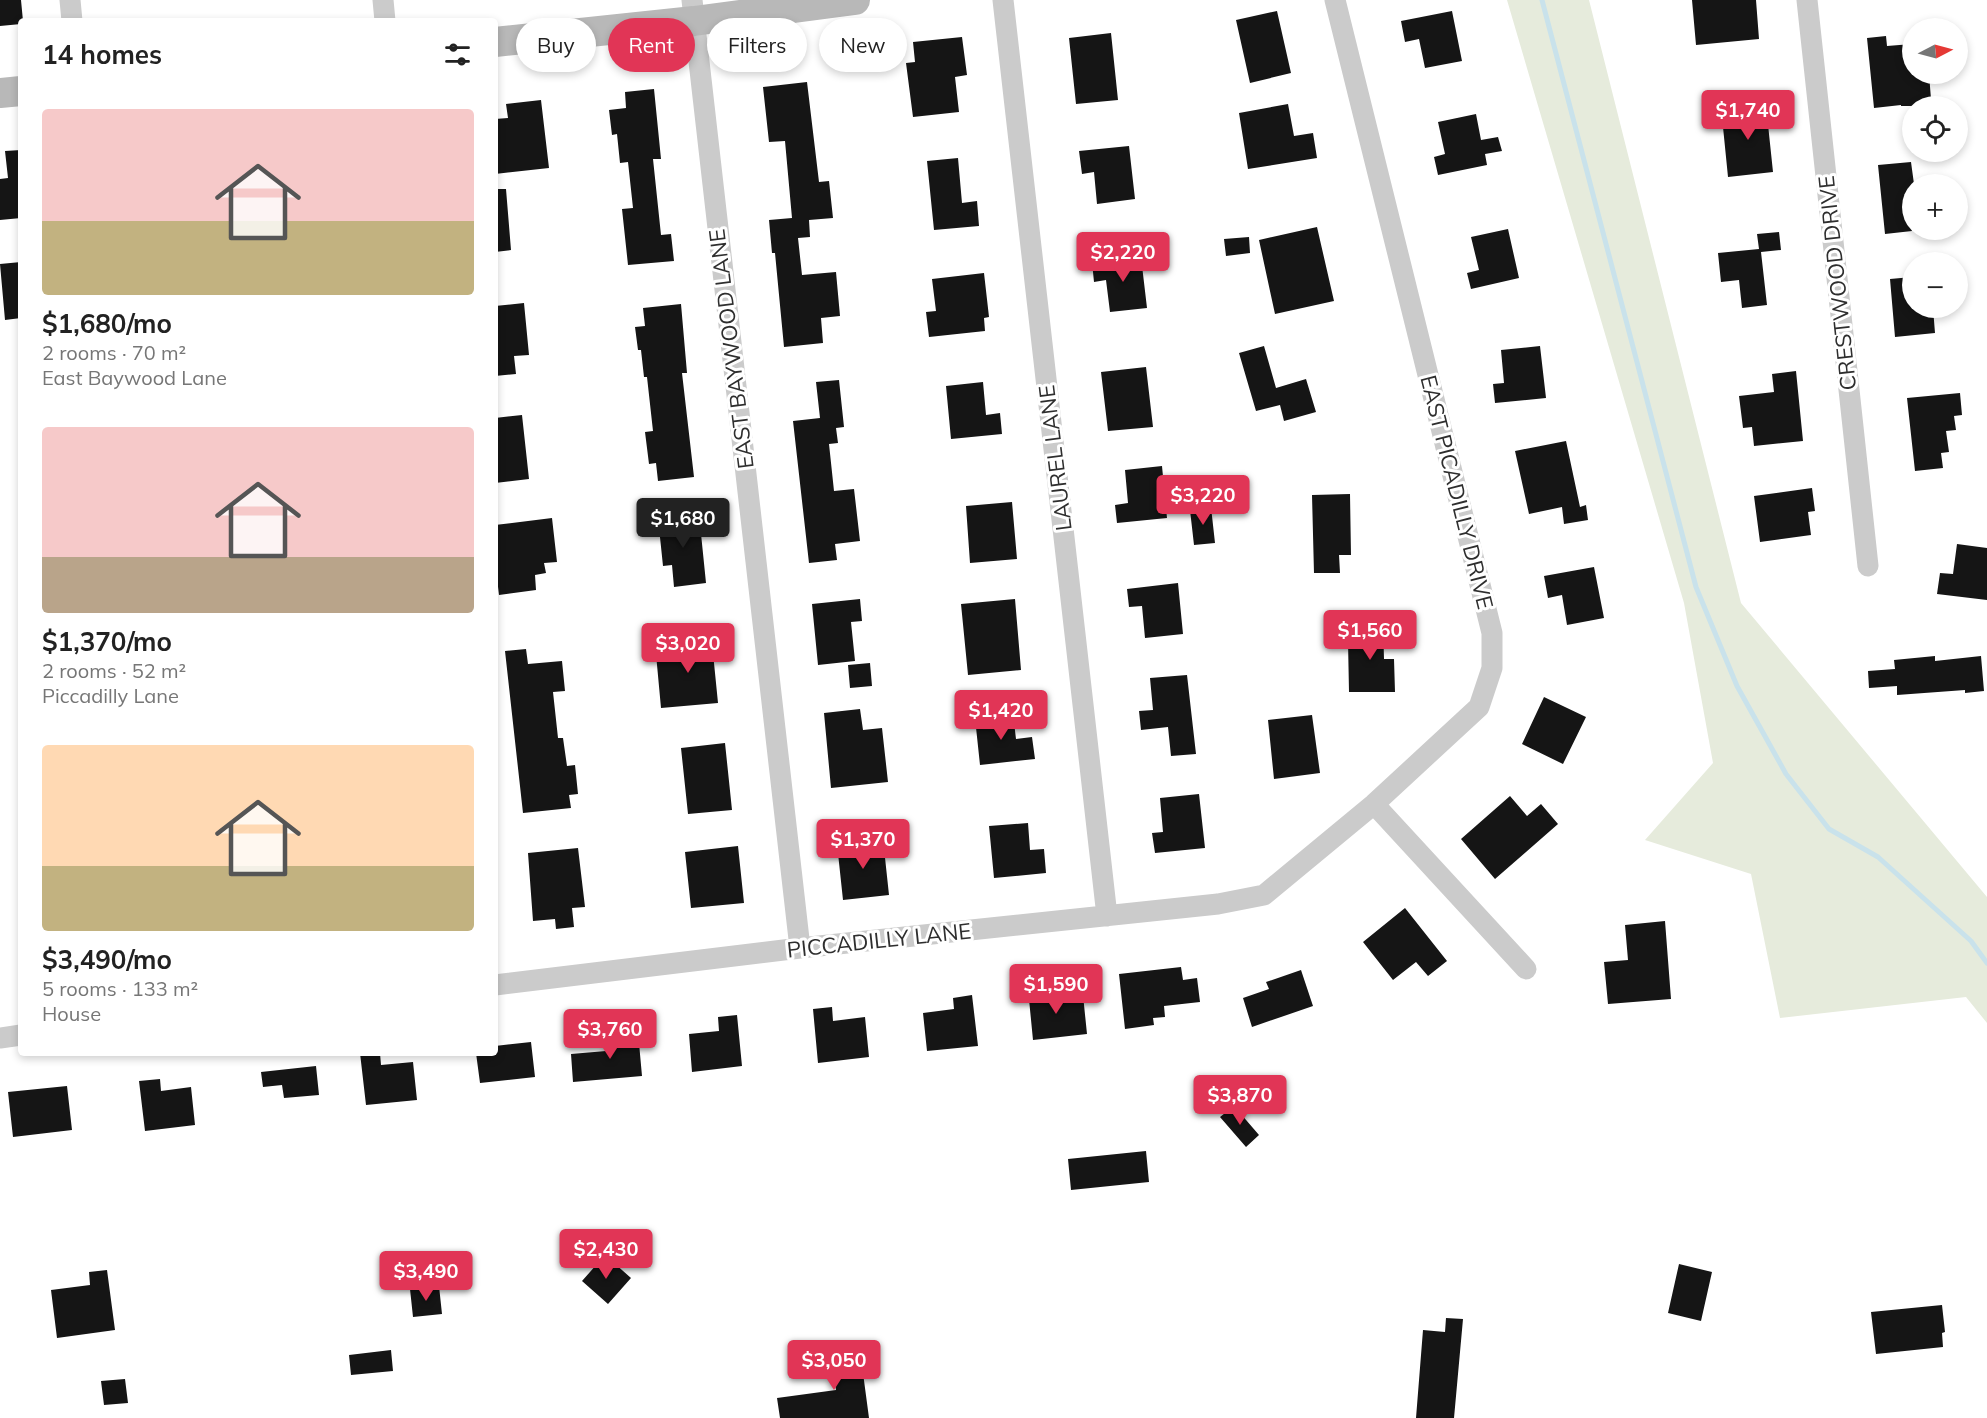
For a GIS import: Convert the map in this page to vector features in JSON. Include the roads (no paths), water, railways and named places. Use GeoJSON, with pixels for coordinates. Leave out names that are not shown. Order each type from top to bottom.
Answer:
{"type":"FeatureCollection","features":[{"type":"Feature","properties":{"kind":"street"},"geometry":{"type":"LineString","coordinates":[[70,0],[72,18]]}},
{"type":"Feature","properties":{"kind":"street"},"geometry":{"type":"LineString","coordinates":[[383,0],[386,18]]}},
{"type":"Feature","properties":{"kind":"street"},"geometry":{"type":"LineString","coordinates":[[498,42],[693,10],[855,0]]}},
{"type":"Feature","properties":{"kind":"street","name":"LAUREL LANE"},"geometry":{"type":"LineString","coordinates":[[1003,0],[1107,916]]}},
{"type":"Feature","properties":{"kind":"street","name":"EAST PICADILLY DRIVE"},"geometry":{"type":"LineString","coordinates":[[1264,895],[1374,804],[1479,707],[1492,668],[1492,633],[1335,0]]}},
{"type":"Feature","properties":{"kind":"street","name":"CRESTWOOD DRIVE"},"geometry":{"type":"LineString","coordinates":[[1807,0],[1868,566]]}},
{"type":"Feature","properties":{"kind":"street","name":"EAST BAYWOOD LANE"},"geometry":{"type":"LineString","coordinates":[[693,10],[800,948]]}},
{"type":"Feature","properties":{"kind":"street"},"geometry":{"type":"LineString","coordinates":[[0,93],[18,91]]}},
{"type":"Feature","properties":{"kind":"street"},"geometry":{"type":"LineString","coordinates":[[1374,804],[1526,969]]}},
{"type":"Feature","properties":{"kind":"street","name":"PICCADILLY LANE"},"geometry":{"type":"LineString","coordinates":[[498,985],[800,948],[1218,904],[1264,895]]}},
{"type":"Feature","properties":{"kind":"street"},"geometry":{"type":"LineString","coordinates":[[0,1038],[18,1035]]}},
{"type":"Feature","properties":{"kind":"waterway"},"geometry":{"type":"LineString","coordinates":[[1542,0],[1696,587],[1737,686],[1786,774],[1829,829],[1878,857],[1971,941],[1987,963]]}}]}
